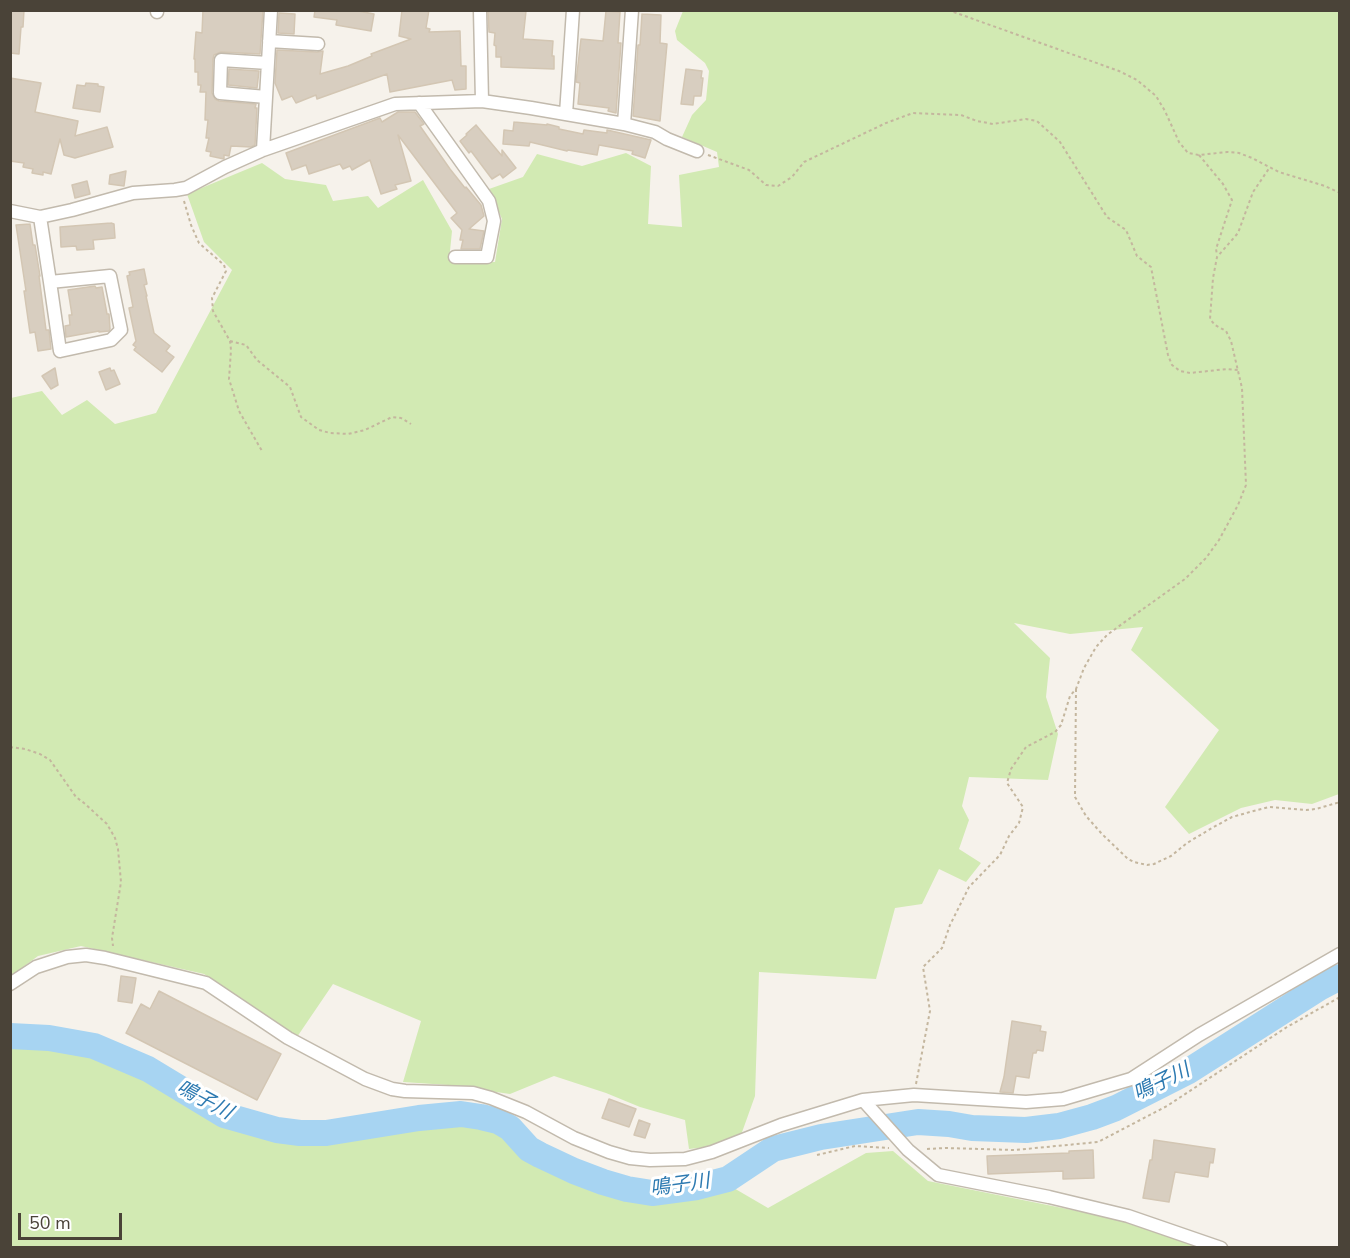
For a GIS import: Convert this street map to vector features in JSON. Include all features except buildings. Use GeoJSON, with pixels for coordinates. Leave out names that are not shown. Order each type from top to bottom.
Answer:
{"type":"FeatureCollection","features":[{"type":"Feature","properties":{"kind":"street"},"geometry":{"type":"LineString","coordinates":[[263,150],[271,10]]}},
{"type":"Feature","properties":{"kind":"street"},"geometry":{"type":"LineString","coordinates":[[480,10],[482,101]]}},
{"type":"Feature","properties":{"kind":"street"},"geometry":{"type":"LineString","coordinates":[[567,114],[573,10]]}},
{"type":"Feature","properties":{"kind":"street"},"geometry":{"type":"LineString","coordinates":[[624,124],[632,10]]}},
{"type":"Feature","properties":{"kind":"street"},"geometry":{"type":"LineString","coordinates":[[269,41],[318,44]]}},
{"type":"Feature","properties":{"kind":"street"},"geometry":{"type":"LineString","coordinates":[[266,97],[220,93],[221,60],[268,63]]}},
{"type":"Feature","properties":{"kind":"street"},"geometry":{"type":"LineString","coordinates":[[10,211],[40,217],[133,193],[186,188],[263,150],[395,104],[482,101],[567,114],[655,132],[697,151]]}},
{"type":"Feature","properties":{"kind":"street"},"geometry":{"type":"LineString","coordinates":[[419,103],[489,201],[494,221],[487,257],[455,257]]}},
{"type":"Feature","properties":{"kind":"street"},"geometry":{"type":"LineString","coordinates":[[40,217],[60,351],[111,340],[121,330],[110,276],[50,282]]}},
{"type":"Feature","properties":{"kind":"street"},"geometry":{"type":"LineString","coordinates":[[10,984],[36,967],[67,957],[86,955],[206,983],[288,1038],[366,1079],[392,1089],[405,1091],[473,1093],[491,1098],[526,1112],[574,1138],[609,1152],[630,1158],[650,1160],[685,1159],[712,1152],[781,1125],[863,1100],[914,1095],[1026,1102],[1063,1099],[1131,1079],[1199,1035],[1340,954]]}},
{"type":"Feature","properties":{"kind":"street"},"geometry":{"type":"LineString","coordinates":[[863,1100],[908,1149],[938,1175],[1049,1197],[1128,1216],[1221,1248]]}},
{"type":"Feature","properties":{"kind":"path"},"geometry":{"type":"LineString","coordinates":[[948,10],[1119,71],[1137,80],[1156,96],[1179,142],[1188,153],[1198,155],[1239,153],[1299,179],[1340,193]]}},
{"type":"Feature","properties":{"kind":"path"},"geometry":{"type":"LineString","coordinates":[[697,151],[749,170],[766,185],[778,186],[792,177],[804,162],[886,123],[913,113],[961,115],[977,122],[993,124],[1026,119],[1037,121],[1060,142],[1107,217],[1126,231],[1137,256],[1151,267],[1168,355],[1172,364],[1179,371],[1190,373],[1238,370]]}},
{"type":"Feature","properties":{"kind":"path"},"geometry":{"type":"LineString","coordinates":[[914,1095],[930,1011],[923,967],[942,948],[950,925],[969,887],[1000,855],[1009,836],[1019,823],[1023,807],[1007,783],[1011,769],[1026,747],[1055,732],[1061,725],[1070,696],[1096,647],[1107,635],[1185,579],[1206,558],[1220,540],[1246,485],[1241,376],[1226,331],[1210,319],[1216,249],[1232,200],[1223,184],[1198,155]]}},
{"type":"Feature","properties":{"kind":"path"},"geometry":{"type":"LineString","coordinates":[[1217,256],[1238,233],[1253,192],[1270,167]]}},
{"type":"Feature","properties":{"kind":"path"},"geometry":{"type":"LineString","coordinates":[[180,189],[199,243],[224,265],[226,271],[212,298],[213,311],[230,341],[229,379],[239,411],[262,452]]}},
{"type":"Feature","properties":{"kind":"path"},"geometry":{"type":"LineString","coordinates":[[230,341],[246,345],[257,360],[290,387],[301,417],[319,430],[339,434],[357,433],[392,417],[401,418],[411,424]]}},
{"type":"Feature","properties":{"kind":"path"},"geometry":{"type":"LineString","coordinates":[[1076,688],[1075,797],[1086,816],[1102,834],[1134,862],[1154,864],[1171,856],[1187,843],[1232,817],[1269,807],[1306,810],[1340,802]]}},
{"type":"Feature","properties":{"kind":"path"},"geometry":{"type":"LineString","coordinates":[[10,747],[25,749],[50,760],[76,797],[107,824],[115,838],[121,882],[112,938],[114,961]]}},
{"type":"Feature","properties":{"kind":"path"},"geometry":{"type":"LineString","coordinates":[[817,1155],[855,1146],[1015,1150],[1098,1142],[1167,1106],[1287,1027],[1340,997]]}},
{"type":"Feature","properties":{"kind":"green space"},"geometry":{"type":"Polygon","coordinates":[[[683,11],[1339,11],[1339,794],[1312,804],[1275,800],[1241,808],[1189,834],[1165,807],[1219,730],[1131,650],[1143,627],[1070,634],[1014,623],[1050,658],[1046,697],[1058,734],[1048,780],[969,777],[962,806],[969,820],[959,849],[981,863],[966,882],[939,869],[922,904],[895,908],[876,979],[759,972],[755,1096],[741,1135],[707,1147],[689,1149],[685,1120],[640,1107],[554,1076],[510,1094],[448,1085],[403,1082],[421,1021],[333,984],[297,1037],[204,974],[81,946],[38,956],[11,976],[11,398],[42,391],[62,415],[87,400],[115,424],[156,413],[232,270],[204,242],[187,194],[262,163],[285,179],[326,185],[333,201],[368,196],[378,208],[423,180],[452,231],[449,261],[495,262],[502,219],[489,189],[523,177],[537,154],[582,166],[626,153],[651,166],[648,224],[682,227],[679,175],[719,167],[717,152],[682,137],[692,115],[706,100],[709,71],[705,63],[677,40],[675,31],[683,11]]]}},
{"type":"Feature","properties":{"kind":"green space"},"geometry":{"type":"Polygon","coordinates":[[[10,1045],[48,1047],[91,1055],[144,1078],[220,1124],[276,1139],[327,1142],[461,1123],[494,1130],[504,1135],[523,1156],[535,1163],[600,1191],[625,1198],[652,1202],[699,1196],[732,1187],[768,1208],[866,1153],[893,1151],[928,1181],[1127,1221],[1200,1247],[11,1247],[10,1045]]]}},
{"type":"Feature","properties":{"kind":"waterway","name":"鳴子川"},"geometry":{"type":"LineString","coordinates":[[10,1036],[49,1038],[94,1046],[148,1069],[224,1115],[277,1130],[326,1133],[419,1118],[461,1114],[498,1121],[510,1128],[529,1149],[574,1171],[627,1189],[652,1193],[697,1187],[728,1179],[773,1149],[821,1137],[918,1122],[972,1128],[1026,1130],[1059,1126],[1092,1117],[1116,1108],[1187,1072],[1340,977]]}}]}
